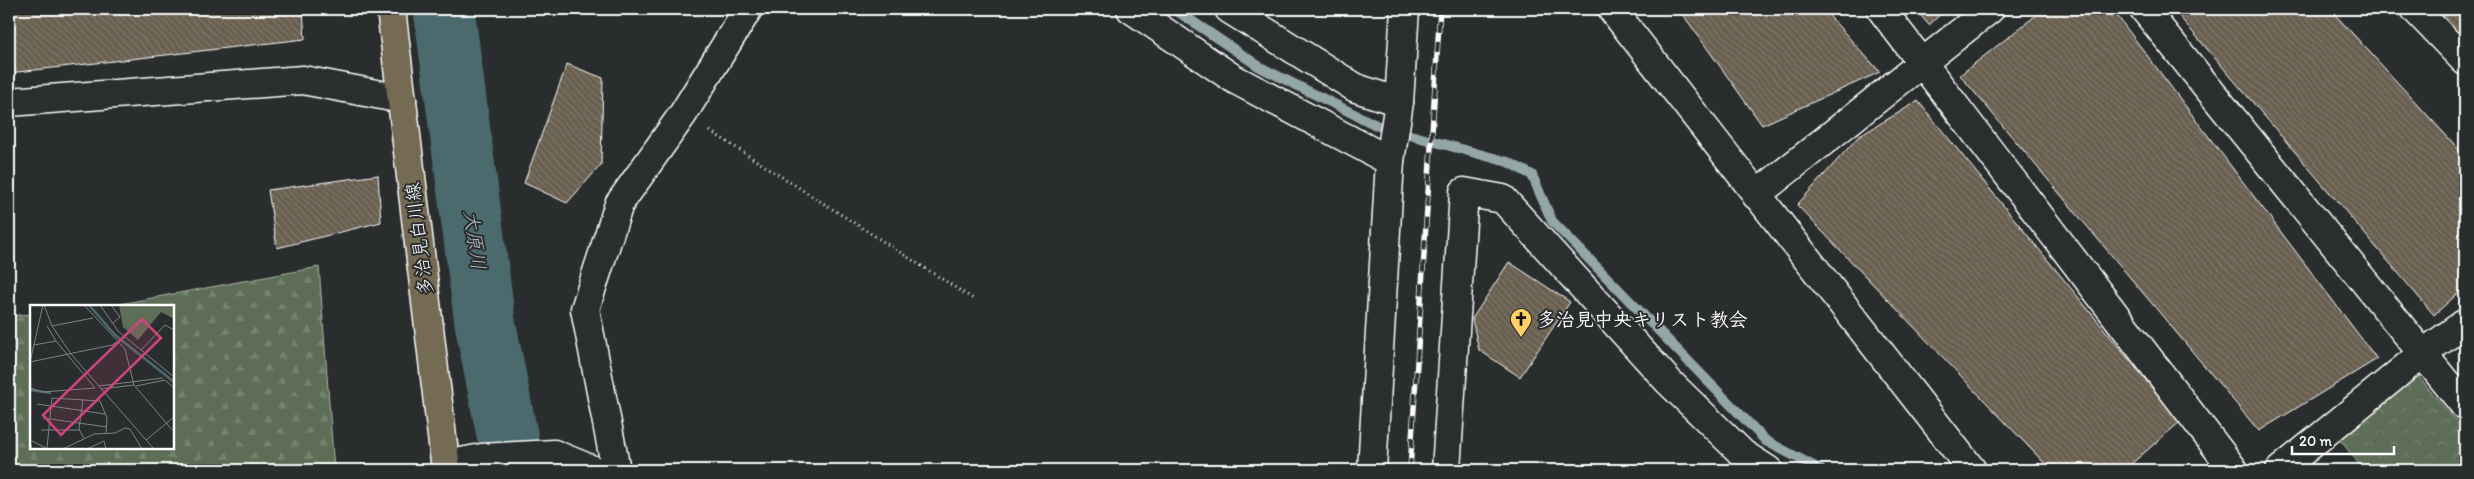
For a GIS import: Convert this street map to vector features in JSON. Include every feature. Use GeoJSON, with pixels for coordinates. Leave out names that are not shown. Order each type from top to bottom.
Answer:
{"type":"FeatureCollection","features":[{"type":"Feature","properties":{"kind":"main road","name":"多治見白川線"},"geometry":{"type":"LineString","coordinates":[[391,9],[446,468]]}},
{"type":"Feature","properties":{"kind":"street"},"geometry":{"type":"LineString","coordinates":[[616,470],[585,310],[619,204],[683,114],[748,9]]}},
{"type":"Feature","properties":{"kind":"street"},"geometry":{"type":"LineString","coordinates":[[1131,9],[1234,80],[1359,143],[1390,161]]}},
{"type":"Feature","properties":{"kind":"street"},"geometry":{"type":"LineString","coordinates":[[1229,9],[1356,88],[1399,102]]}},
{"type":"Feature","properties":{"kind":"street"},"geometry":{"type":"LineString","coordinates":[[1372,470],[1390,161],[1399,102],[1405,9]]}},
{"type":"Feature","properties":{"kind":"street"},"geometry":{"type":"LineString","coordinates":[[1612,9],[1972,470]]}},
{"type":"Feature","properties":{"kind":"street"},"geometry":{"type":"LineString","coordinates":[[1881,9],[2234,470]]}},
{"type":"Feature","properties":{"kind":"street"},"geometry":{"type":"LineString","coordinates":[[1756,195],[1924,64],[1990,9]]}},
{"type":"Feature","properties":{"kind":"street"},"geometry":{"type":"LineString","coordinates":[[2144,9],[2465,406]]}},
{"type":"Feature","properties":{"kind":"street"},"geometry":{"type":"LineString","coordinates":[[2415,9],[2465,61]]}},
{"type":"Feature","properties":{"kind":"street"},"geometry":{"type":"LineString","coordinates":[[9,102],[304,80],[402,99]]}},
{"type":"Feature","properties":{"kind":"street"},"geometry":{"type":"LineString","coordinates":[[1446,470],[1464,192],[1502,199],[1669,382],[1742,454],[1768,470]]}},
{"type":"Feature","properties":{"kind":"street"},"geometry":{"type":"LineString","coordinates":[[2280,470],[2422,354],[2465,323]]}},
{"type":"Feature","properties":{"kind":"street"},"geometry":{"type":"LineString","coordinates":[[446,468],[482,458],[554,454],[593,470]]}},
{"type":"Feature","properties":{"kind":"path"},"geometry":{"type":"LineString","coordinates":[[683,114],[975,300]]}},
{"type":"Feature","properties":{"kind":"green space"},"geometry":{"type":"Polygon","coordinates":[[[319,267],[334,470],[9,470],[9,316],[30,314],[30,449],[174,449],[174,305],[114,305],[319,267]]]}},
{"type":"Feature","properties":{"kind":"green space"},"geometry":{"type":"Polygon","coordinates":[[[2418,376],[2465,432],[2465,470],[2364,470],[2340,440],[2418,376]]]}},
{"type":"Feature","properties":{"kind":"building"},"geometry":{"type":"Polygon","coordinates":[[[9,9],[303,9],[305,39],[9,73],[9,9]]]}},
{"type":"Feature","properties":{"kind":"building"},"geometry":{"type":"Polygon","coordinates":[[[1679,9],[1823,9],[1880,72],[1762,125],[1679,9]]]}},
{"type":"Feature","properties":{"kind":"building"},"geometry":{"type":"Polygon","coordinates":[[[1915,9],[1946,9],[1929,25],[1915,9]]]}},
{"type":"Feature","properties":{"kind":"building"},"geometry":{"type":"Polygon","coordinates":[[[2044,9],[2112,9],[2377,359],[2259,431],[1960,75],[2044,9]]]}},
{"type":"Feature","properties":{"kind":"building"},"geometry":{"type":"Polygon","coordinates":[[[2173,9],[2330,9],[2465,156],[2465,287],[2434,315],[2173,9]]]}},
{"type":"Feature","properties":{"kind":"building"},"geometry":{"type":"Polygon","coordinates":[[[2427,9],[2465,9],[2465,48],[2427,9]]]}},
{"type":"Feature","properties":{"kind":"building"},"geometry":{"type":"Polygon","coordinates":[[[567,64],[603,78],[601,165],[567,203],[524,183],[567,64]]]}},
{"type":"Feature","properties":{"kind":"building"},"geometry":{"type":"Polygon","coordinates":[[[1918,101],[2180,422],[2124,470],[2051,470],[1797,205],[1858,137],[1918,101]]]}},
{"type":"Feature","properties":{"kind":"building"},"geometry":{"type":"Polygon","coordinates":[[[378,175],[381,222],[277,248],[268,190],[378,175]]]}},
{"type":"Feature","properties":{"kind":"building"},"geometry":{"type":"Polygon","coordinates":[[[1509,262],[1570,302],[1520,377],[1479,350],[1472,319],[1509,262]]]}},
{"type":"Feature","properties":{"kind":"waterway","name":"大原川"},"geometry":{"type":"LineString","coordinates":[[444,9],[485,322],[514,470]]}},
{"type":"Feature","properties":{"kind":"waterway"},"geometry":{"type":"LineString","coordinates":[[1174,9],[1260,67],[1378,126],[1508,162],[1532,175],[1552,221],[1766,441],[1821,470]]}},
{"type":"Feature","properties":{"kind":"railway"},"geometry":{"type":"LineString","coordinates":[[1410,470],[1440,9]]}},
{"type":"Feature","properties":{"kind":"place","name":"多治見中央キリスト教会"},"geometry":{"type":"Point","coordinates":[1521,338]}}]}
